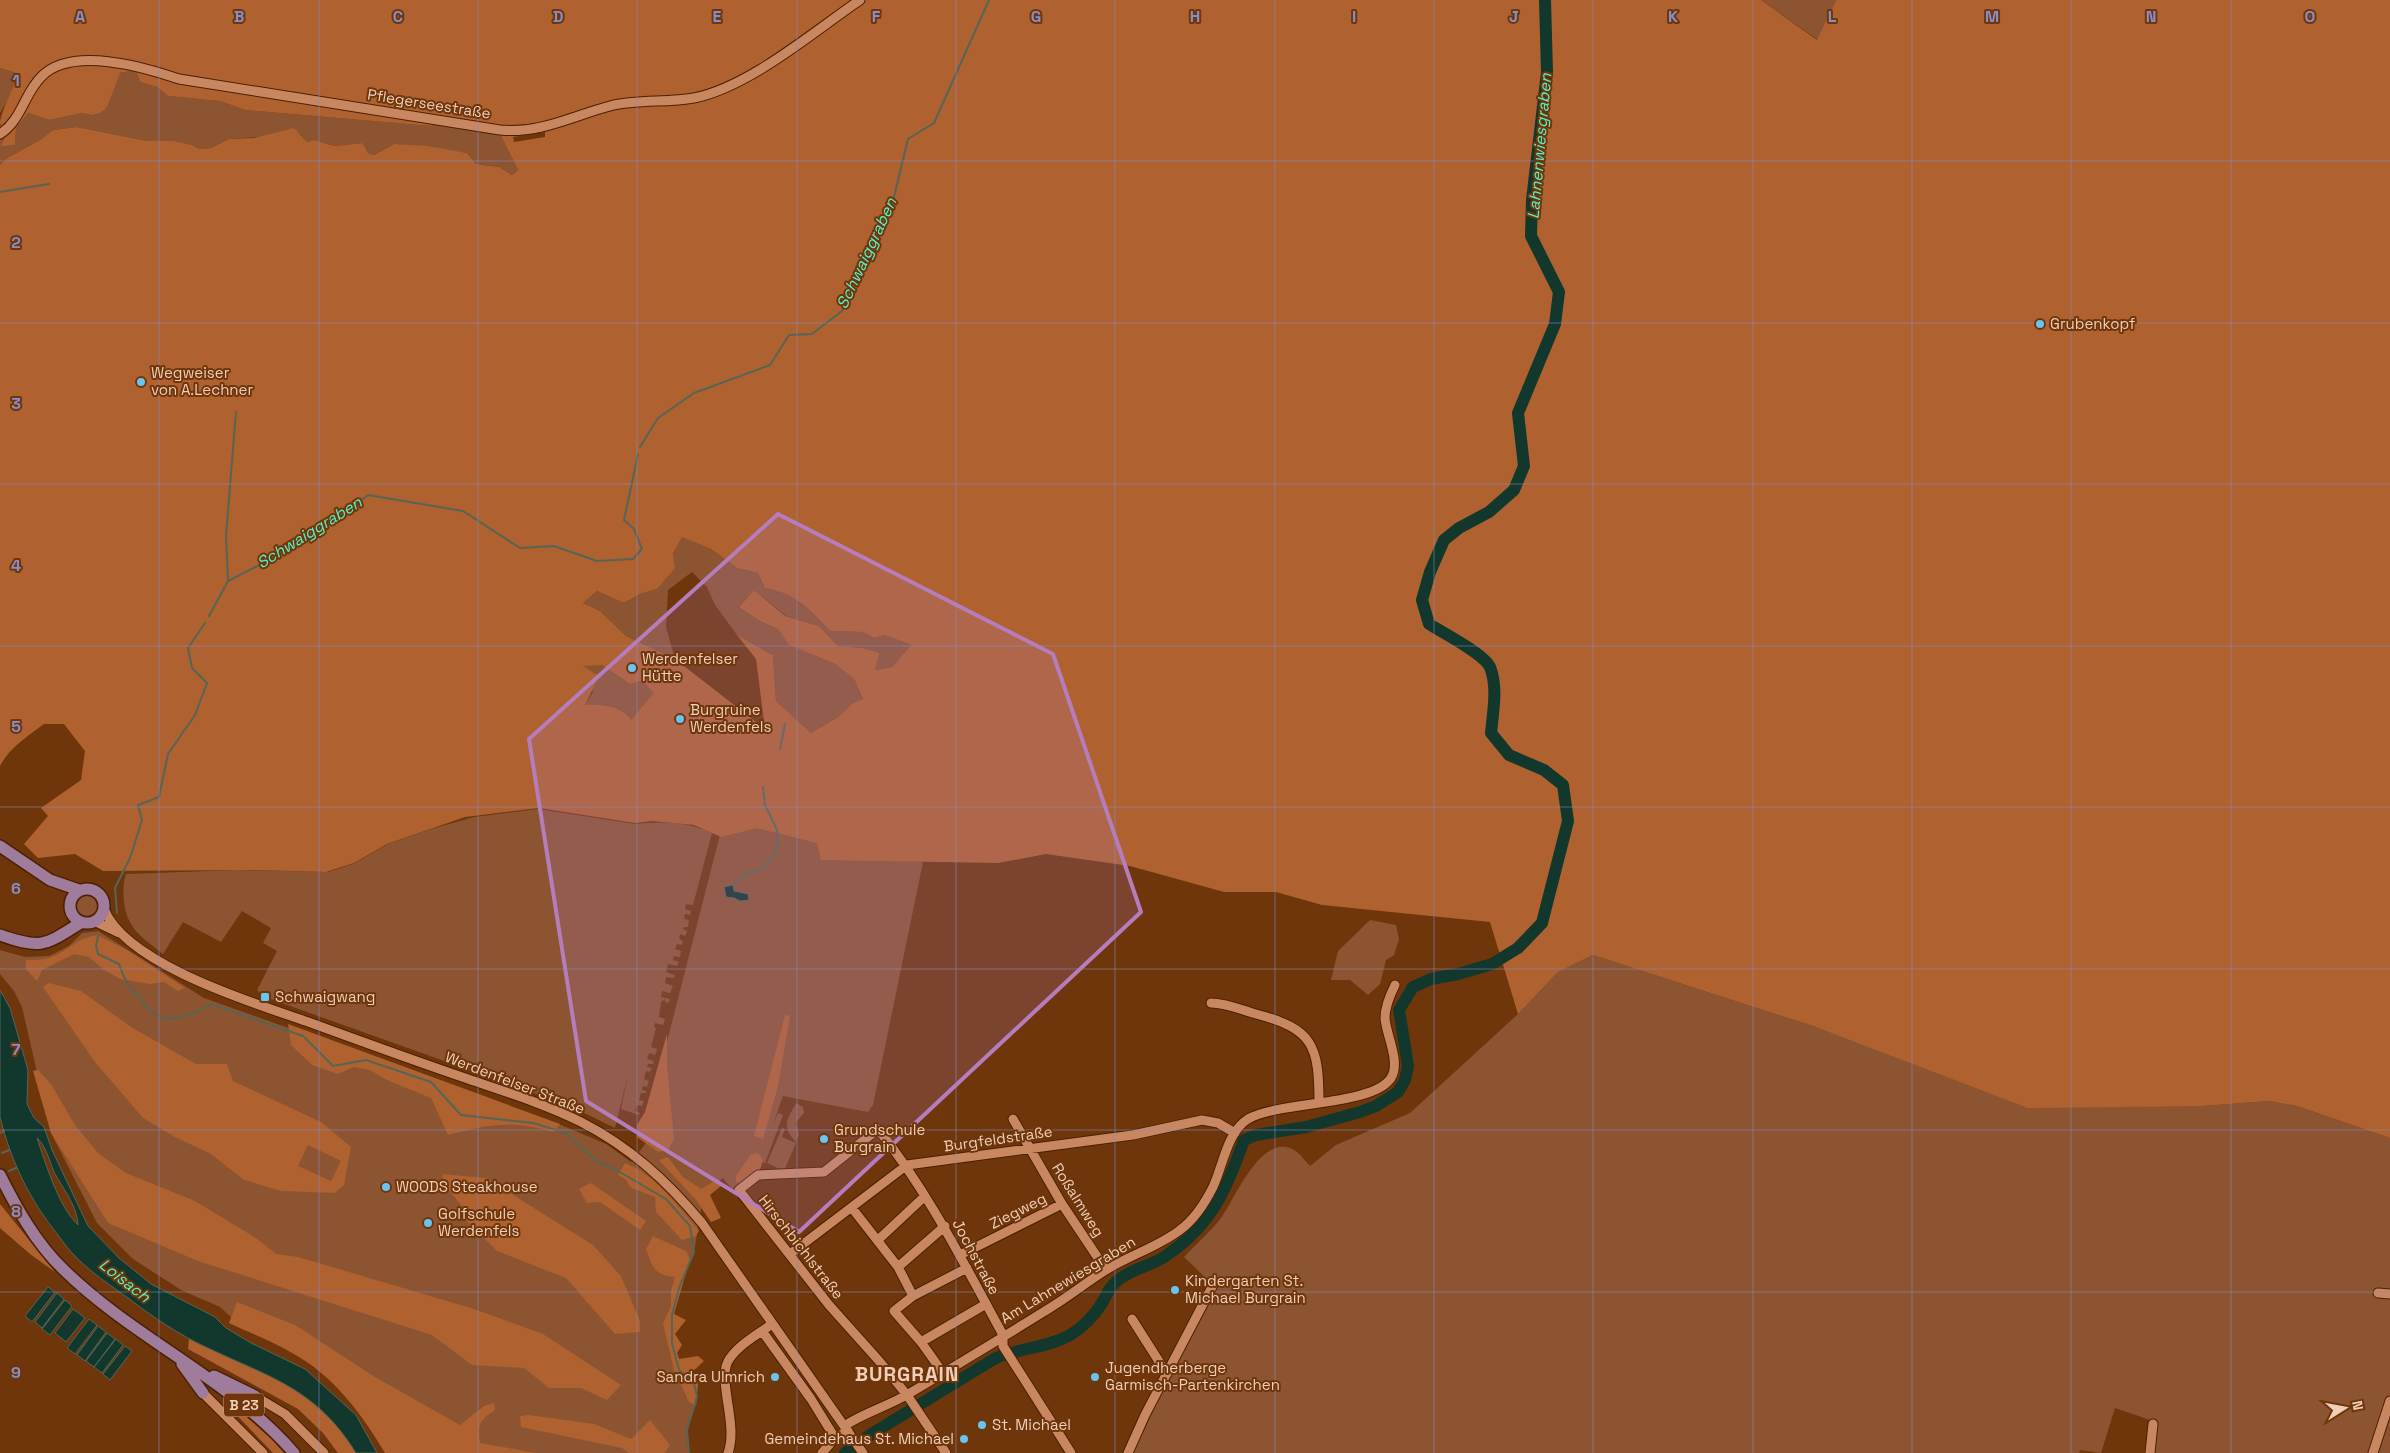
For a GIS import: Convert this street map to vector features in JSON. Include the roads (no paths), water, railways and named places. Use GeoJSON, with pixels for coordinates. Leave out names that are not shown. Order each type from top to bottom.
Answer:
{"type":"FeatureCollection","features":[{"type":"Feature","properties":{"kind":"main road"},"geometry":{"type":"LineString","coordinates":[[0,846],[50,880],[65,895],[74,918],[88,922]]}},
{"type":"Feature","properties":{"kind":"main road"},"geometry":{"type":"LineString","coordinates":[[50,880],[79,890]]}},
{"type":"Feature","properties":{"kind":"main road"},"geometry":{"type":"LineString","coordinates":[[3,937],[31,945],[49,942],[58,938],[88,922],[100,918],[104,909],[102,897],[97,891],[90,888],[79,890],[73,894],[68,921],[58,938]]}},
{"type":"Feature","properties":{"kind":"main road","name":"B 23"},"geometry":{"type":"LineString","coordinates":[[0,1176],[36,1238],[62,1268],[91,1294],[259,1416],[294,1453]]}},
{"type":"Feature","properties":{"kind":"main road"},"geometry":{"type":"LineString","coordinates":[[177,1356],[203,1393]]}},
{"type":"Feature","properties":{"kind":"main road"},"geometry":{"type":"LineString","coordinates":[[187,1364],[255,1396]]}},
{"type":"Feature","properties":{"kind":"street","name":"Pflegerseestraße"},"geometry":{"type":"LineString","coordinates":[[0,134],[14,123],[42,76],[62,66],[88,61],[145,68],[179,79],[500,130],[532,130],[621,104],[642,100],[678,100],[709,93],[736,82],[783,54],[860,0]]}},
{"type":"Feature","properties":{"kind":"street","name":"Werdenfelser Straße"},"geometry":{"type":"LineString","coordinates":[[104,909],[107,917],[120,933],[160,961],[202,983],[551,1108],[612,1140],[674,1190],[702,1223],[863,1452]]}},
{"type":"Feature","properties":{"kind":"street","name":"Werdenfelser Straße"},"geometry":{"type":"LineString","coordinates":[[88,922],[120,933]]}},
{"type":"Feature","properties":{"kind":"street","name":"Am Lahnewiesgraben"},"geometry":{"type":"LineString","coordinates":[[835,1438],[859,1416],[907,1395],[1003,1335],[1046,1311],[1125,1258],[1158,1244],[1182,1229],[1202,1206],[1213,1186],[1235,1133],[1242,1125],[1257,1115],[1337,1100],[1384,1085],[1394,1072],[1394,1061],[1386,1018],[1390,995],[1395,985]]}},
{"type":"Feature","properties":{"kind":"street"},"geometry":{"type":"LineString","coordinates":[[1211,1002],[1223,1003],[1288,1023],[1303,1034],[1314,1054],[1319,1082],[1319,1103]]}},
{"type":"Feature","properties":{"kind":"street","name":"Roßalmweg"},"geometry":{"type":"LineString","coordinates":[[1013,1119],[1062,1204],[1106,1270]]}},
{"type":"Feature","properties":{"kind":"street","name":"Burgfeldstraße"},"geometry":{"type":"LineString","coordinates":[[907,1165],[1134,1134],[1202,1120],[1218,1123],[1235,1133]]}},
{"type":"Feature","properties":{"kind":"street","name":"Jochstraße"},"geometry":{"type":"LineString","coordinates":[[878,1129],[907,1165],[945,1226],[1003,1335],[1003,1346],[1071,1453]]}},
{"type":"Feature","properties":{"kind":"street","name":"Hirschbichlstraße"},"geometry":{"type":"LineString","coordinates":[[878,1129],[824,1172],[758,1175],[740,1190],[828,1305],[907,1395],[946,1453]]}},
{"type":"Feature","properties":{"kind":"street"},"geometry":{"type":"LineString","coordinates":[[790,1254],[907,1165]]}},
{"type":"Feature","properties":{"kind":"street"},"geometry":{"type":"LineString","coordinates":[[878,1240],[925,1196]]}},
{"type":"Feature","properties":{"kind":"street","name":"Ziegweg"},"geometry":{"type":"LineString","coordinates":[[960,1255],[1062,1204]]}},
{"type":"Feature","properties":{"kind":"street"},"geometry":{"type":"LineString","coordinates":[[852,1208],[898,1267],[913,1296]]}},
{"type":"Feature","properties":{"kind":"street"},"geometry":{"type":"LineString","coordinates":[[898,1267],[945,1226]]}},
{"type":"Feature","properties":{"kind":"street"},"geometry":{"type":"LineString","coordinates":[[943,1373],[894,1311],[913,1296],[967,1268]]}},
{"type":"Feature","properties":{"kind":"street"},"geometry":{"type":"LineString","coordinates":[[1128,1453],[1213,1285]]}},
{"type":"Feature","properties":{"kind":"street"},"geometry":{"type":"LineString","coordinates":[[2378,1293],[2390,1294]]}},
{"type":"Feature","properties":{"kind":"street"},"geometry":{"type":"LineString","coordinates":[[920,1342],[986,1304]]}},
{"type":"Feature","properties":{"kind":"street"},"geometry":{"type":"LineString","coordinates":[[1132,1319],[1167,1374]]}},
{"type":"Feature","properties":{"kind":"street"},"geometry":{"type":"LineString","coordinates":[[728,1453],[732,1442],[732,1426],[725,1372],[730,1358],[742,1346],[772,1324]]}},
{"type":"Feature","properties":{"kind":"street"},"geometry":{"type":"LineString","coordinates":[[762,1331],[811,1400],[835,1438],[822,1453]]}},
{"type":"Feature","properties":{"kind":"street"},"geometry":{"type":"LineString","coordinates":[[203,1393],[263,1453]]}},
{"type":"Feature","properties":{"kind":"street"},"geometry":{"type":"LineString","coordinates":[[255,1396],[285,1414],[308,1434],[324,1453]]}},
{"type":"Feature","properties":{"kind":"street"},"geometry":{"type":"LineString","coordinates":[[2373,1453],[2390,1401]]}},
{"type":"Feature","properties":{"kind":"street"},"geometry":{"type":"LineString","coordinates":[[2150,1453],[2153,1424]]}},
{"type":"Feature","properties":{"kind":"water"},"geometry":{"type":"Polygon","coordinates":[[[733,885],[734,891],[748,894],[749,900],[740,901],[726,897],[724,887],[733,885]]]}},
{"type":"Feature","properties":{"kind":"water","name":"Loisach"},"geometry":{"type":"Polygon","coordinates":[[[0,990],[10,1008],[28,1070],[27,1104],[34,1118],[44,1127],[52,1150],[88,1226],[119,1258],[151,1284],[215,1317],[226,1328],[251,1343],[305,1369],[356,1415],[377,1453],[356,1453],[341,1431],[309,1400],[272,1378],[197,1343],[177,1331],[101,1279],[83,1263],[72,1253],[38,1208],[22,1179],[4,1133],[0,1117],[0,990]],[[37,1138],[64,1207],[78,1225],[72,1204],[54,1172],[43,1145],[37,1138]]]}},
{"type":"Feature","properties":{"kind":"water"},"geometry":{"type":"Polygon","coordinates":[[[48,1287],[55,1292],[32,1322],[25,1316],[48,1287]]]}},
{"type":"Feature","properties":{"kind":"water"},"geometry":{"type":"Polygon","coordinates":[[[57,1293],[64,1299],[42,1328],[35,1322],[57,1293]]]}},
{"type":"Feature","properties":{"kind":"water"},"geometry":{"type":"Polygon","coordinates":[[[65,1300],[72,1306],[50,1335],[42,1329],[65,1300]]]}},
{"type":"Feature","properties":{"kind":"water"},"geometry":{"type":"Polygon","coordinates":[[[73,1309],[85,1318],[66,1342],[55,1333],[73,1309]]]}},
{"type":"Feature","properties":{"kind":"water"},"geometry":{"type":"Polygon","coordinates":[[[89,1319],[97,1325],[75,1354],[67,1348],[89,1319]]]}},
{"type":"Feature","properties":{"kind":"water"},"geometry":{"type":"Polygon","coordinates":[[[98,1326],[106,1332],[85,1361],[77,1355],[98,1326]]]}},
{"type":"Feature","properties":{"kind":"water"},"geometry":{"type":"Polygon","coordinates":[[[107,1333],[115,1339],[94,1367],[86,1361],[107,1333]]]}},
{"type":"Feature","properties":{"kind":"water"},"geometry":{"type":"Polygon","coordinates":[[[116,1339],[123,1345],[102,1373],[94,1367],[116,1339]]]}},
{"type":"Feature","properties":{"kind":"water"},"geometry":{"type":"Polygon","coordinates":[[[125,1346],[132,1351],[110,1380],[103,1374],[125,1346]]]}},
{"type":"Feature","properties":{"kind":"waterway","name":"Schwaiggraben"},"geometry":{"type":"LineString","coordinates":[[640,447],[658,418],[694,393],[770,365],[789,335],[812,334],[842,311],[858,263],[894,197],[908,139],[934,123],[989,0]]}},
{"type":"Feature","properties":{"kind":"waterway","name":"Lahnenwiesgraben"},"geometry":{"type":"LineString","coordinates":[[845,1453],[873,1433],[994,1359],[1013,1352],[1052,1343],[1079,1329],[1096,1312],[1114,1283],[1127,1274],[1164,1257],[1194,1233],[1215,1206],[1231,1175],[1244,1140],[1256,1135],[1306,1127],[1360,1112],[1376,1106],[1398,1092],[1405,1080],[1408,1066],[1399,1010],[1413,987],[1431,979],[1458,974],[1492,964],[1518,948],[1542,923],[1568,821],[1563,785],[1544,770],[1509,755],[1491,733],[1494,683],[1490,667],[1480,656],[1429,624],[1422,600],[1430,572],[1444,540],[1459,528],[1489,512],[1514,490],[1524,466],[1518,413],[1555,324],[1559,292],[1531,236],[1532,200],[1547,72],[1545,0]]}},
{"type":"Feature","properties":{"kind":"waterway"},"geometry":{"type":"LineString","coordinates":[[0,192],[49,184]]}},
{"type":"Feature","properties":{"kind":"waterway"},"geometry":{"type":"LineString","coordinates":[[228,581],[226,536],[236,412]]}},
{"type":"Feature","properties":{"kind":"waterway","name":"Schwaiggraben"},"geometry":{"type":"LineString","coordinates":[[209,616],[228,581],[273,558],[339,518],[368,495],[463,511],[520,548],[554,546],[597,561],[633,559],[642,549],[634,529],[624,520],[638,454]]}},
{"type":"Feature","properties":{"kind":"waterway","name":"Schwaiggraben"},"geometry":{"type":"LineString","coordinates":[[117,913],[115,888],[130,858],[142,820],[138,805],[159,797],[168,754],[195,715],[207,683],[192,668],[188,648],[205,623]]}},
{"type":"Feature","properties":{"kind":"waterway"},"geometry":{"type":"LineString","coordinates":[[780,749],[785,724]]}},
{"type":"Feature","properties":{"kind":"waterway"},"geometry":{"type":"LineString","coordinates":[[733,885],[746,874],[762,869],[775,854],[778,839],[777,830],[765,805],[763,787]]}},
{"type":"Feature","properties":{"kind":"waterway","name":"Schwaiggraben"},"geometry":{"type":"LineString","coordinates":[[98,936],[96,946],[98,954],[119,964],[124,978],[134,992],[146,1007],[162,1018],[180,1018],[211,1004],[303,1036],[333,1066],[366,1060],[431,1082],[461,1115],[533,1123],[566,1133],[596,1161],[618,1171],[666,1199],[690,1226],[694,1252],[679,1288],[672,1315],[672,1343],[679,1370],[694,1383],[697,1397],[687,1430],[689,1453]]}},
{"type":"Feature","properties":{"kind":"waterway"},"geometry":{"type":"LineString","coordinates":[[0,1133],[4,1131]]}},
{"type":"Feature","properties":{"kind":"waterway"},"geometry":{"type":"LineString","coordinates":[[2,1153],[9,1150]]}},
{"type":"Feature","properties":{"kind":"waterway"},"geometry":{"type":"LineString","coordinates":[[9,1171],[16,1168]]}},
{"type":"Feature","properties":{"kind":"place","name":"Grubenkopf"},"geometry":{"type":"Point","coordinates":[2040,324]}},
{"type":"Feature","properties":{"kind":"place","name":"Wegweiser von A.Lechner"},"geometry":{"type":"Point","coordinates":[141,382]}},
{"type":"Feature","properties":{"kind":"place","name":"Werdenfelser Hütte"},"geometry":{"type":"Point","coordinates":[632,668]}},
{"type":"Feature","properties":{"kind":"place","name":"Burgruine Werdenfels"},"geometry":{"type":"Point","coordinates":[680,719]}},
{"type":"Feature","properties":{"kind":"place","name":"Schwaigwang"},"geometry":{"type":"Point","coordinates":[265,997]}},
{"type":"Feature","properties":{"kind":"place","name":"Grundschule Burgrain"},"geometry":{"type":"Point","coordinates":[824,1139]}},
{"type":"Feature","properties":{"kind":"place","name":"WOODS Steakhouse"},"geometry":{"type":"Point","coordinates":[386,1187]}},
{"type":"Feature","properties":{"kind":"place","name":"Golfschule Werdenfels"},"geometry":{"type":"Point","coordinates":[428,1223]}},
{"type":"Feature","properties":{"kind":"place","name":"Kindergarten St. Michael Burgrain"},"geometry":{"type":"Point","coordinates":[1175,1290]}},
{"type":"Feature","properties":{"kind":"place","name":"Sandra Ulmrich"},"geometry":{"type":"Point","coordinates":[775,1377]}},
{"type":"Feature","properties":{"kind":"place","name":"Jugendherberge Garmisch-Partenkirchen"},"geometry":{"type":"Point","coordinates":[1095,1377]}},
{"type":"Feature","properties":{"kind":"place","name":"St. Michael"},"geometry":{"type":"Point","coordinates":[982,1425]}},
{"type":"Feature","properties":{"kind":"place","name":"Gemeindehaus St. Michael"},"geometry":{"type":"Point","coordinates":[964,1439]}},
{"type":"Feature","properties":{"kind":"district","name":"BURGRAIN"},"geometry":{"type":"Point","coordinates":[907,1374]}}]}
